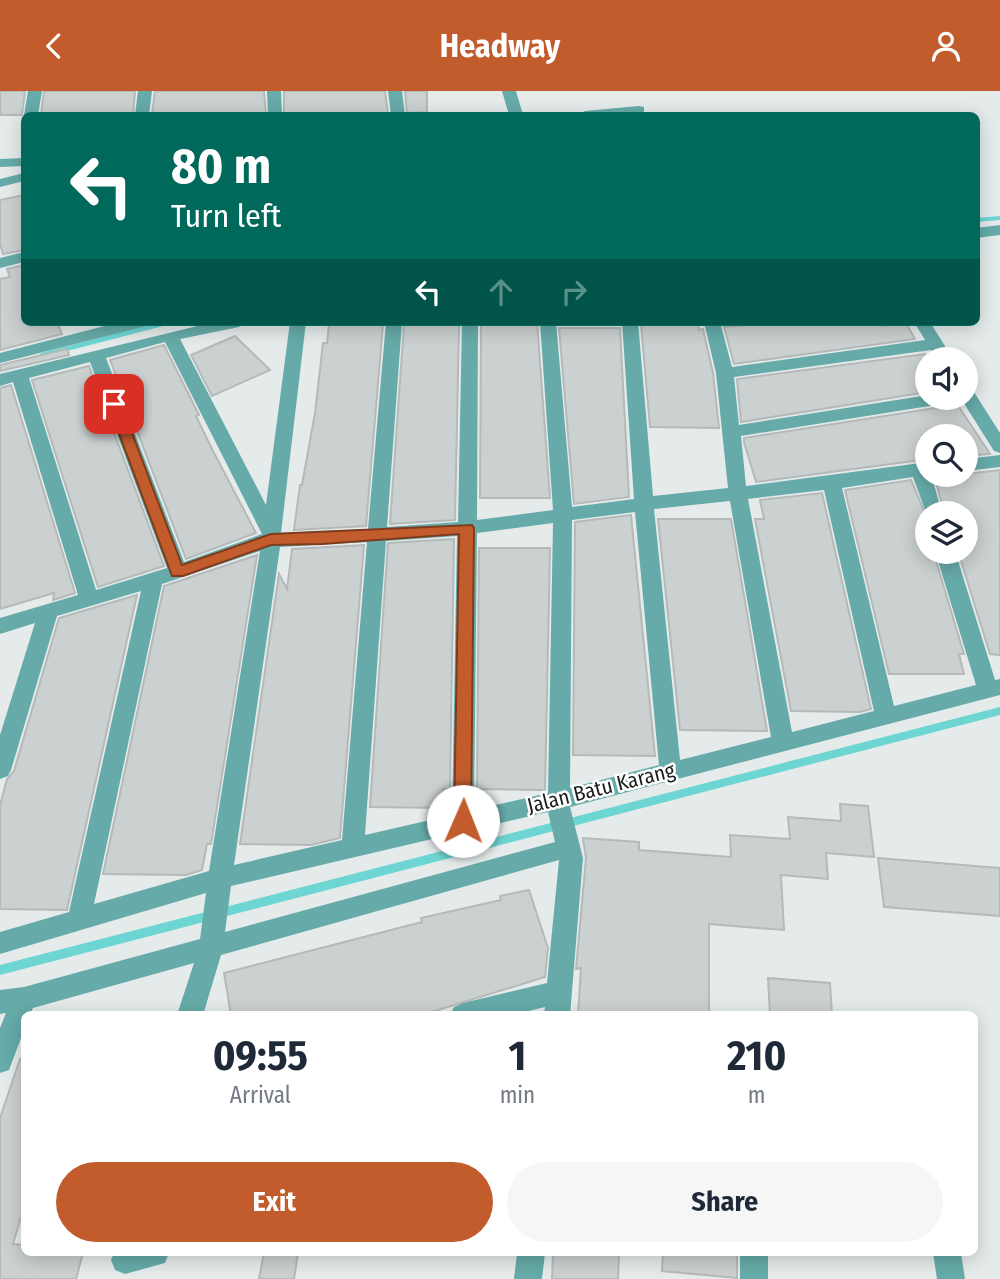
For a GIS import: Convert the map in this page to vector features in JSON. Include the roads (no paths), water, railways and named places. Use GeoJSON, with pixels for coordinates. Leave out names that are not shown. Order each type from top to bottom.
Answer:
{"type":"FeatureCollection","features":[{"type":"Feature","properties":{"kind":"street"},"geometry":{"type":"LineString","coordinates":[[31,112],[35,91]]}},
{"type":"Feature","properties":{"kind":"street"},"geometry":{"type":"LineString","coordinates":[[142,112],[145,91]]}},
{"type":"Feature","properties":{"kind":"street"},"geometry":{"type":"LineString","coordinates":[[274,91],[275,112]]}},
{"type":"Feature","properties":{"kind":"street"},"geometry":{"type":"LineString","coordinates":[[395,91],[398,112]]}},
{"type":"Feature","properties":{"kind":"street"},"geometry":{"type":"LineString","coordinates":[[509,91],[515,112]]}},
{"type":"Feature","properties":{"kind":"street"},"geometry":{"type":"LineString","coordinates":[[632,91],[640,112]]}},
{"type":"Feature","properties":{"kind":"street"},"geometry":{"type":"LineString","coordinates":[[0,163],[21,162]]}},
{"type":"Feature","properties":{"kind":"street"},"geometry":{"type":"LineString","coordinates":[[0,183],[21,165]]}},
{"type":"Feature","properties":{"kind":"street"},"geometry":{"type":"LineString","coordinates":[[980,232],[1000,230]]}},
{"type":"Feature","properties":{"kind":"street"},"geometry":{"type":"LineString","coordinates":[[0,263],[21,258]]}},
{"type":"Feature","properties":{"kind":"street"},"geometry":{"type":"LineString","coordinates":[[0,358],[124,326]]}},
{"type":"Feature","properties":{"kind":"street"},"geometry":{"type":"LineString","coordinates":[[0,380],[219,326]]}},
{"type":"Feature","properties":{"kind":"street"},"geometry":{"type":"LineString","coordinates":[[191,1011],[213,938],[297,326]]}},
{"type":"Feature","properties":{"kind":"street"},"geometry":{"type":"LineString","coordinates":[[353,846],[375,535],[394,326]]}},
{"type":"Feature","properties":{"kind":"street"},"geometry":{"type":"LineString","coordinates":[[463,821],[470,326]]}},
{"type":"Feature","properties":{"kind":"street"},"geometry":{"type":"LineString","coordinates":[[495,1011],[558,1003],[572,858],[559,805],[563,516],[548,326]]}},
{"type":"Feature","properties":{"kind":"street"},"geometry":{"type":"LineString","coordinates":[[630,326],[644,504],[670,770]]}},
{"type":"Feature","properties":{"kind":"street"},"geometry":{"type":"LineString","coordinates":[[713,326],[725,373],[738,495],[783,742]]}},
{"type":"Feature","properties":{"kind":"street"},"geometry":{"type":"LineString","coordinates":[[924,326],[938,347]]}},
{"type":"Feature","properties":{"kind":"street"},"geometry":{"type":"LineString","coordinates":[[170,336],[270,535]]}},
{"type":"Feature","properties":{"kind":"street"},"geometry":{"type":"LineString","coordinates":[[725,373],[915,354]]}},
{"type":"Feature","properties":{"kind":"street"},"geometry":{"type":"LineString","coordinates":[[96,355],[178,572]]}},
{"type":"Feature","properties":{"kind":"street"},"geometry":{"type":"LineString","coordinates":[[19,375],[89,599]]}},
{"type":"Feature","properties":{"kind":"street"},"geometry":{"type":"LineString","coordinates":[[730,432],[915,402]]}},
{"type":"Feature","properties":{"kind":"street"},"geometry":{"type":"LineString","coordinates":[[978,410],[998,438]]}},
{"type":"Feature","properties":{"kind":"street"},"geometry":{"type":"LineString","coordinates":[[978,464],[1000,461]]}},
{"type":"Feature","properties":{"kind":"street"},"geometry":{"type":"LineString","coordinates":[[0,626],[178,572],[270,535],[375,535],[467,528],[915,470]]}},
{"type":"Feature","properties":{"kind":"street"},"geometry":{"type":"LineString","coordinates":[[832,483],[886,716]]}},
{"type":"Feature","properties":{"kind":"street"},"geometry":{"type":"LineString","coordinates":[[950,564],[994,689]]}},
{"type":"Feature","properties":{"kind":"street"},"geometry":{"type":"LineString","coordinates":[[79,920],[153,580]]}},
{"type":"Feature","properties":{"kind":"street"},"geometry":{"type":"LineString","coordinates":[[0,770],[49,611]]}},
{"type":"Feature","properties":{"kind":"street","name":"Jalan Batu Karang"},"geometry":{"type":"LineString","coordinates":[[0,943],[220,878],[463,821],[552,802],[559,805],[670,770],[994,689]]}},
{"type":"Feature","properties":{"kind":"street"},"geometry":{"type":"LineString","coordinates":[[0,1061],[12,1000],[213,938],[567,844]]}},
{"type":"Feature","properties":{"kind":"street"},"geometry":{"type":"LineString","coordinates":[[124,1264],[147,1256]]}},
{"type":"Feature","properties":{"kind":"street"},"geometry":{"type":"LineString","coordinates":[[527,1279],[531,1256]]}},
{"type":"Feature","properties":{"kind":"street"},"geometry":{"type":"LineString","coordinates":[[754,1256],[754,1279]]}},
{"type":"Feature","properties":{"kind":"street"},"geometry":{"type":"LineString","coordinates":[[947,1256],[951,1279]]}},
{"type":"Feature","properties":{"kind":"waterway"},"geometry":{"type":"LineString","coordinates":[[980,220],[1000,218]]}},
{"type":"Feature","properties":{"kind":"waterway"},"geometry":{"type":"LineString","coordinates":[[44,355],[153,326]]}},
{"type":"Feature","properties":{"kind":"waterway"},"geometry":{"type":"LineString","coordinates":[[0,970],[1000,711]]}}]}
